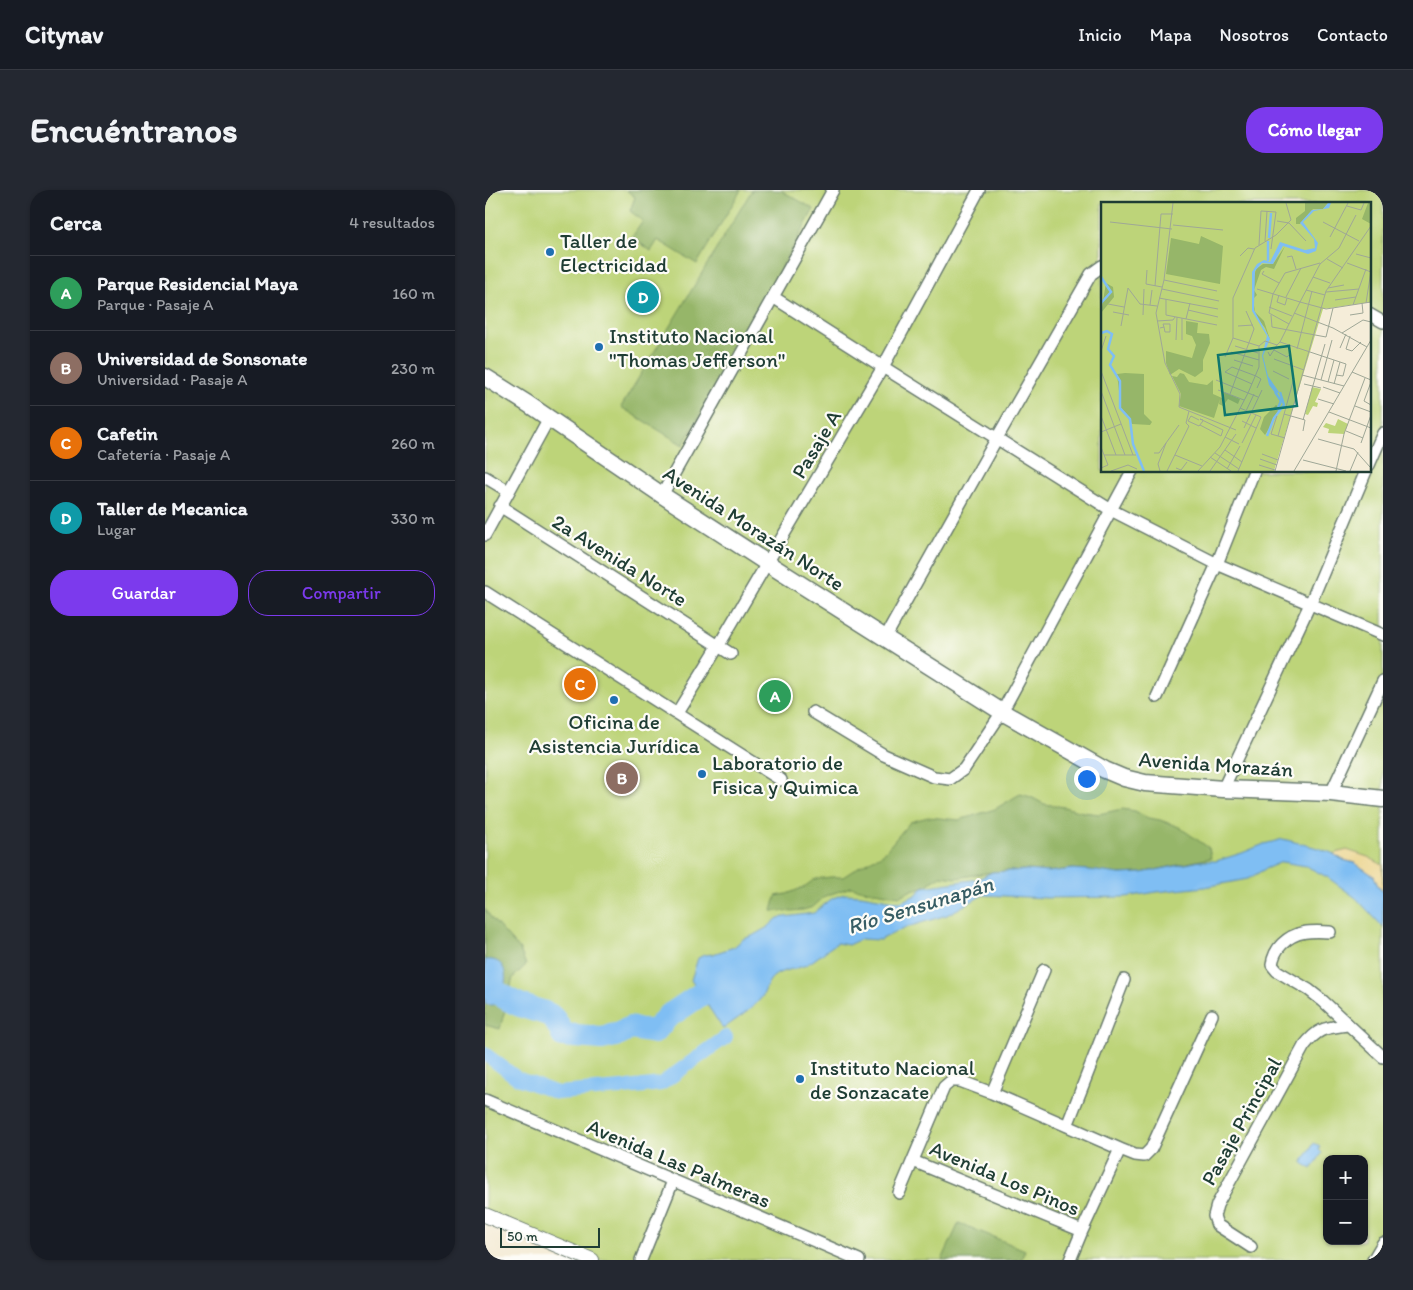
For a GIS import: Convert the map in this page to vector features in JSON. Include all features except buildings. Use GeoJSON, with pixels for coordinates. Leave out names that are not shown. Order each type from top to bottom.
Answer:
{"type":"FeatureCollection","features":[{"type":"Feature","properties":{"kind":"main road","name":"Avenida Morazán Norte"},"geometry":{"type":"LineString","coordinates":[[485,377],[662,495],[1002,712]]}},
{"type":"Feature","properties":{"kind":"main road","name":"Avenida Morazán"},"geometry":{"type":"LineString","coordinates":[[1002,712],[1105,770],[1124,778],[1145,783],[1331,794],[1383,799]]}},
{"type":"Feature","properties":{"kind":"street"},"geometry":{"type":"LineString","coordinates":[[662,495],[833,190]]}},
{"type":"Feature","properties":{"kind":"street","name":"Pasaje A"},"geometry":{"type":"LineString","coordinates":[[677,713],[883,367],[979,190]]}},
{"type":"Feature","properties":{"kind":"street"},"geometry":{"type":"LineString","coordinates":[[885,638],[1091,274],[1101,267]]}},
{"type":"Feature","properties":{"kind":"street"},"geometry":{"type":"LineString","coordinates":[[773,297],[1111,510],[1217,564],[1383,636]]}},
{"type":"Feature","properties":{"kind":"street"},"geometry":{"type":"LineString","coordinates":[[1371,315],[1383,322]]}},
{"type":"Feature","properties":{"kind":"street"},"geometry":{"type":"LineString","coordinates":[[485,535],[549,418]]}},
{"type":"Feature","properties":{"kind":"street"},"geometry":{"type":"LineString","coordinates":[[1371,460],[1383,433]]}},
{"type":"Feature","properties":{"kind":"street"},"geometry":{"type":"LineString","coordinates":[[813,712],[884,754],[934,778],[950,779],[965,769],[1002,712],[1131,472]]}},
{"type":"Feature","properties":{"kind":"street"},"geometry":{"type":"LineString","coordinates":[[1157,696],[1217,564],[1254,472]]}},
{"type":"Feature","properties":{"kind":"street"},"geometry":{"type":"LineString","coordinates":[[1223,788],[1310,604],[1367,472]]}},
{"type":"Feature","properties":{"kind":"street"},"geometry":{"type":"LineString","coordinates":[[485,477],[509,490]]}},
{"type":"Feature","properties":{"kind":"street","name":"2a Avenida Norte"},"geometry":{"type":"LineString","coordinates":[[501,506],[731,654]]}},
{"type":"Feature","properties":{"kind":"street"},"geometry":{"type":"LineString","coordinates":[[485,592],[781,780]]}},
{"type":"Feature","properties":{"kind":"street"},"geometry":{"type":"LineString","coordinates":[[1331,794],[1383,681]]}},
{"type":"Feature","properties":{"kind":"street"},"geometry":{"type":"LineString","coordinates":[[1330,932],[1312,930],[1288,938],[1273,956],[1272,965],[1277,972],[1309,990],[1323,1001],[1383,1057]]}},
{"type":"Feature","properties":{"kind":"street"},"geometry":{"type":"LineString","coordinates":[[992,1093],[1044,970]]}},
{"type":"Feature","properties":{"kind":"street"},"geometry":{"type":"LineString","coordinates":[[1067,1126],[1124,980]]}},
{"type":"Feature","properties":{"kind":"street"},"geometry":{"type":"LineString","coordinates":[[899,1193],[944,1087],[951,1081],[960,1081],[992,1093],[1120,1149],[1135,1155],[1145,1156],[1151,1149],[1212,1015]]}},
{"type":"Feature","properties":{"kind":"street","name":"Pasaje Principal"},"geometry":{"type":"LineString","coordinates":[[1251,1247],[1217,1225],[1214,1216],[1217,1205],[1304,1046],[1313,1035],[1325,1029],[1349,1025]]}},
{"type":"Feature","properties":{"kind":"street","name":"Avenida Las Palmeras"},"geometry":{"type":"LineString","coordinates":[[485,1100],[859,1260]]}},
{"type":"Feature","properties":{"kind":"street"},"geometry":{"type":"LineString","coordinates":[[1071,1260],[1082,1231],[1120,1149]]}},
{"type":"Feature","properties":{"kind":"street","name":"Avenida Los Pinos"},"geometry":{"type":"LineString","coordinates":[[913,1161],[1082,1231]]}},
{"type":"Feature","properties":{"kind":"street"},"geometry":{"type":"LineString","coordinates":[[641,1260],[673,1181]]}},
{"type":"Feature","properties":{"kind":"street"},"geometry":{"type":"LineString","coordinates":[[485,1215],[593,1260]]}},
{"type":"Feature","properties":{"kind":"street"},"geometry":{"type":"LineString","coordinates":[[1373,1260],[1383,1243]]}},
{"type":"Feature","properties":{"kind":"green space"},"geometry":{"type":"Polygon","coordinates":[[[485,190],[1383,190],[1383,1260],[596,1260],[485,1211],[485,190]]]}},
{"type":"Feature","properties":{"kind":"green space"},"geometry":{"type":"Polygon","coordinates":[[[626,190],[741,190],[697,264],[658,240],[651,251],[632,237],[643,221],[630,211],[635,197],[626,190]]]}},
{"type":"Feature","properties":{"kind":"green space"},"geometry":{"type":"Polygon","coordinates":[[[752,190],[780,190],[814,209],[683,445],[621,407],[752,190]]]}},
{"type":"Feature","properties":{"kind":"green space"},"geometry":{"type":"Polygon","coordinates":[[[1020,794],[1044,804],[1083,812],[1099,814],[1122,809],[1135,811],[1148,818],[1179,827],[1209,848],[1211,858],[1141,873],[1118,874],[1073,869],[1048,872],[1027,870],[992,872],[957,878],[941,876],[923,887],[900,896],[851,887],[825,896],[813,907],[803,910],[772,911],[776,896],[804,887],[815,879],[843,877],[883,854],[910,822],[928,817],[959,820],[995,809],[1020,794]]]}},
{"type":"Feature","properties":{"kind":"green space"},"geometry":{"type":"Polygon","coordinates":[[[485,909],[520,950],[526,965],[513,978],[500,1029],[485,1025],[485,909]]]}},
{"type":"Feature","properties":{"kind":"green space"},"geometry":{"type":"Polygon","coordinates":[[[959,1223],[1025,1250],[1021,1260],[942,1260],[959,1223]]]}},
{"type":"Feature","properties":{"kind":"sand"},"geometry":{"type":"Polygon","coordinates":[[[1347,850],[1368,857],[1383,865],[1383,892],[1355,863],[1343,860],[1332,854],[1347,850]]]}},
{"type":"Feature","properties":{"kind":"water"},"geometry":{"type":"Polygon","coordinates":[[[1283,839],[1332,853],[1343,860],[1355,863],[1374,876],[1383,892],[1383,927],[1356,898],[1327,877],[1306,866],[1282,862],[1248,879],[1205,887],[1126,897],[1047,898],[983,895],[947,915],[904,928],[880,940],[861,939],[848,945],[837,943],[806,965],[781,972],[773,977],[758,1002],[723,1029],[691,980],[698,958],[734,947],[743,939],[768,927],[778,918],[814,913],[833,898],[844,894],[900,902],[916,895],[923,887],[978,879],[992,872],[1027,870],[1048,872],[1073,869],[1120,874],[1141,873],[1200,861],[1216,861],[1283,839]]]}},
{"type":"Feature","properties":{"kind":"water"},"geometry":{"type":"Polygon","coordinates":[[[485,960],[492,960],[501,965],[505,975],[501,996],[492,1005],[485,1004],[485,960]]]}},
{"type":"Feature","properties":{"kind":"water"},"geometry":{"type":"Polygon","coordinates":[[[1314,1143],[1320,1146],[1319,1150],[1322,1153],[1312,1169],[1302,1163],[1314,1143]]]}},
{"type":"Feature","properties":{"kind":"waterway","name":"Río Sensunapán"},"geometry":{"type":"LineString","coordinates":[[485,984],[515,1003],[546,1013],[555,1020],[563,1035],[602,1038],[620,1034],[630,1028],[654,1032],[667,1017],[728,976]]}},
{"type":"Feature","properties":{"kind":"waterway"},"geometry":{"type":"LineString","coordinates":[[485,1054],[517,1078],[557,1093],[661,1084],[726,1037]]}},
{"type":"Feature","properties":{"kind":"place","name":"Taller de Electricidad"},"geometry":{"type":"Point","coordinates":[550,252]}},
{"type":"Feature","properties":{"kind":"place","name":"Taller de Mecanica"},"geometry":{"type":"Point","coordinates":[643,297]}},
{"type":"Feature","properties":{"kind":"place","name":"Instituto Nacional \"Thomas Jefferson\""},"geometry":{"type":"Point","coordinates":[599,347]}},
{"type":"Feature","properties":{"kind":"place","name":"Cafetin"},"geometry":{"type":"Point","coordinates":[580,684]}},
{"type":"Feature","properties":{"kind":"place","name":"Parque Residencial Maya"},"geometry":{"type":"Point","coordinates":[775,696]}},
{"type":"Feature","properties":{"kind":"place","name":"Oficina de Asistencia Jurídica"},"geometry":{"type":"Point","coordinates":[614,700]}},
{"type":"Feature","properties":{"kind":"place","name":"Laboratorio de Fisica y Quimica"},"geometry":{"type":"Point","coordinates":[702,774]}},
{"type":"Feature","properties":{"kind":"place","name":"Universidad de Sonsonate"},"geometry":{"type":"Point","coordinates":[622,778]}},
{"type":"Feature","properties":{"kind":"place","name":"Instituto Nacional de Sonzacate"},"geometry":{"type":"Point","coordinates":[800,1079]}}]}
